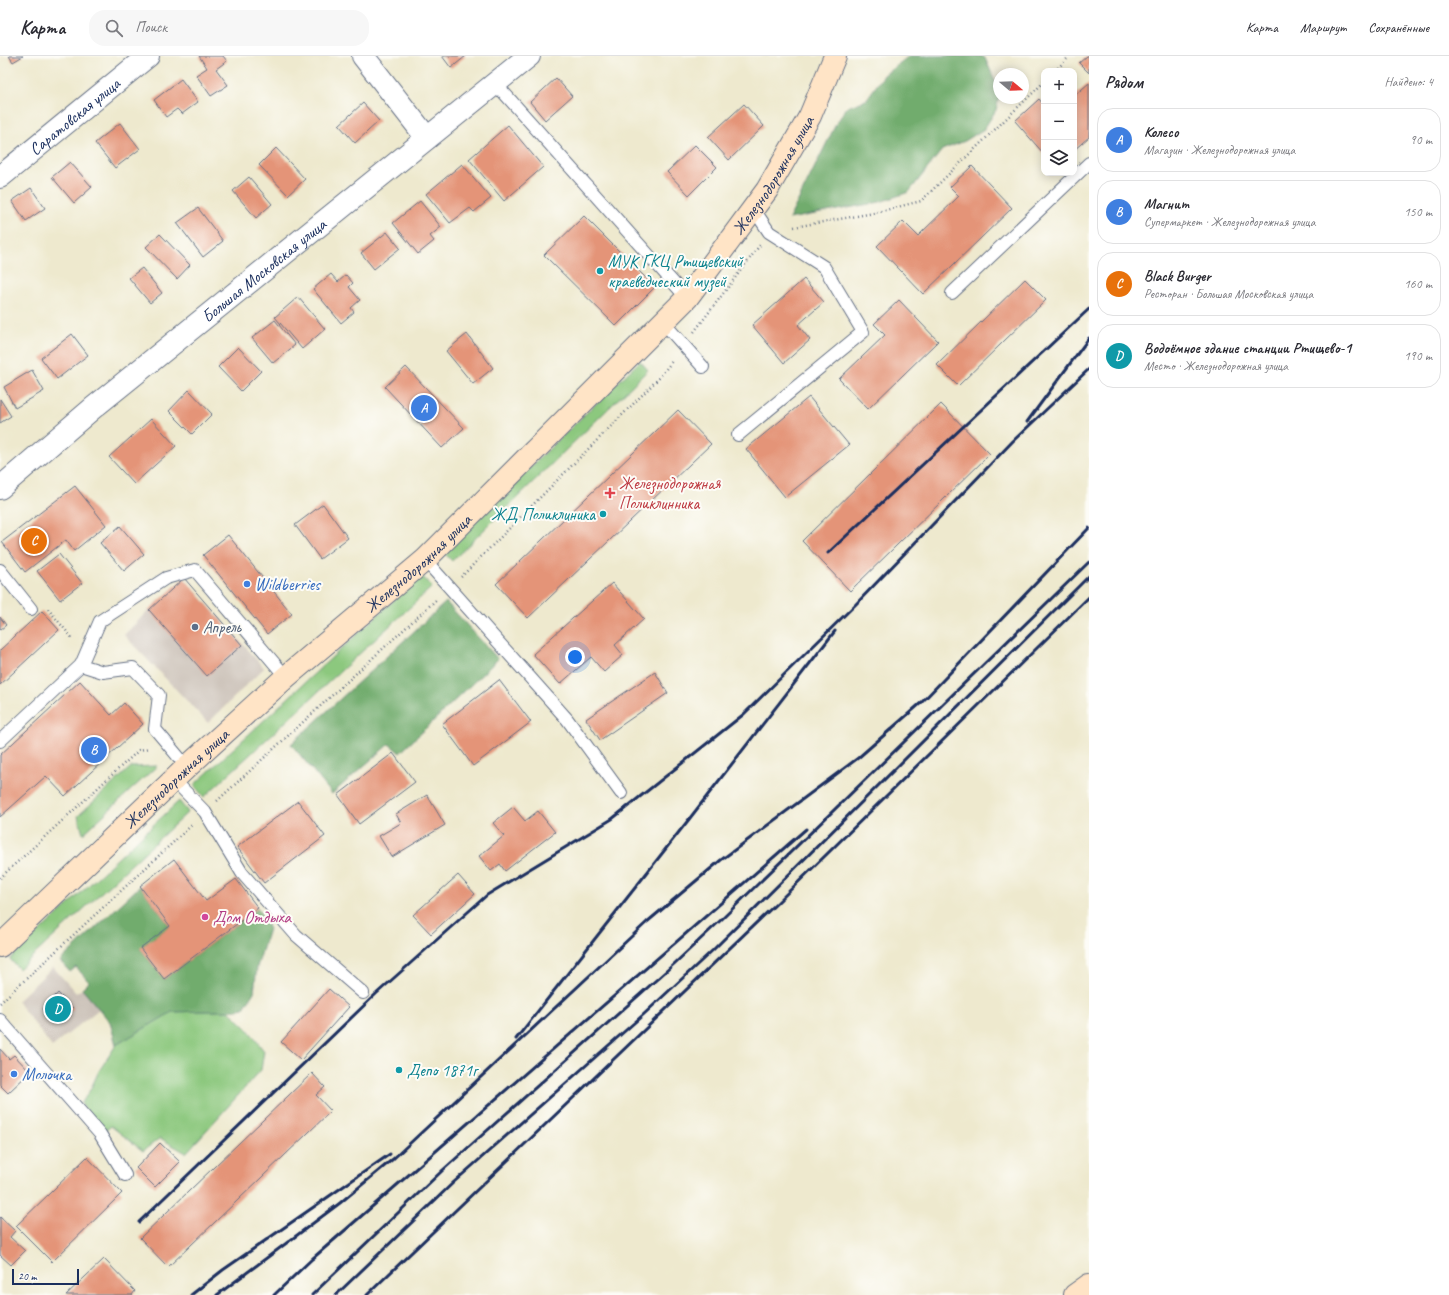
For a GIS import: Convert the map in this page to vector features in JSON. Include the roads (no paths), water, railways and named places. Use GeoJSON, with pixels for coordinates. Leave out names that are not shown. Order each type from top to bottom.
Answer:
{"type":"FeatureCollection","features":[{"type":"Feature","properties":{"kind":"street","name":"Саратовская улица"},"geometry":{"type":"LineString","coordinates":[[0,177],[148,56]]}},
{"type":"Feature","properties":{"kind":"street"},"geometry":{"type":"LineString","coordinates":[[363,56],[427,138]]}},
{"type":"Feature","properties":{"kind":"street","name":"Большая Московская улица"},"geometry":{"type":"LineString","coordinates":[[0,488],[93,408],[530,56]]}},
{"type":"Feature","properties":{"kind":"street","name":"Железнодорожная улица"},"geometry":{"type":"LineString","coordinates":[[0,946],[180,773],[286,677],[424,560],[662,321],[687,298],[767,190],[810,116],[835,56]]}},
{"type":"Feature","properties":{"kind":"street"},"geometry":{"type":"LineString","coordinates":[[1075,1295],[1089,1285]]}},
{"type":"Feature","properties":{"kind":"lane"},"geometry":{"type":"LineString","coordinates":[[496,84],[687,298]]}},
{"type":"Feature","properties":{"kind":"lane"},"geometry":{"type":"LineString","coordinates":[[952,293],[1089,163]]}},
{"type":"Feature","properties":{"kind":"lane"},"geometry":{"type":"LineString","coordinates":[[738,436],[863,332],[824,267],[769,232],[753,208]]}},
{"type":"Feature","properties":{"kind":"lane"},"geometry":{"type":"LineString","coordinates":[[662,321],[703,367]]}},
{"type":"Feature","properties":{"kind":"lane"},"geometry":{"type":"LineString","coordinates":[[424,560],[567,719],[621,793]]}},
{"type":"Feature","properties":{"kind":"lane"},"geometry":{"type":"LineString","coordinates":[[0,570],[31,609]]}},
{"type":"Feature","properties":{"kind":"lane"},"geometry":{"type":"LineString","coordinates":[[0,741],[81,665],[100,621],[166,578],[195,570],[286,677]]}},
{"type":"Feature","properties":{"kind":"lane"},"geometry":{"type":"LineString","coordinates":[[81,665],[103,672],[133,668],[159,695],[155,729],[169,745],[180,773],[242,873],[296,935],[363,993]]}},
{"type":"Feature","properties":{"kind":"lane"},"geometry":{"type":"LineString","coordinates":[[0,1020],[100,1134],[125,1175]]}},
{"type":"Feature","properties":{"kind":"railway"},"geometry":{"type":"LineString","coordinates":[[828,553],[1089,309]]}},
{"type":"Feature","properties":{"kind":"railway"},"geometry":{"type":"LineString","coordinates":[[1027,422],[1089,338]]}},
{"type":"Feature","properties":{"kind":"railway"},"geometry":{"type":"LineString","coordinates":[[139,1222],[376,994],[487,895],[612,819],[744,714],[856,604],[1013,441],[1089,369]]}},
{"type":"Feature","properties":{"kind":"railway"},"geometry":{"type":"LineString","coordinates":[[217,1295],[340,1203],[393,1159],[647,922],[721,860],[858,758],[922,702],[1089,528]]}},
{"type":"Feature","properties":{"kind":"railway"},"geometry":{"type":"LineString","coordinates":[[312,1295],[443,1170],[674,964],[722,919],[1089,562]]}},
{"type":"Feature","properties":{"kind":"railway"},"geometry":{"type":"LineString","coordinates":[[336,1295],[454,1182],[643,1015],[713,950],[1089,576]]}},
{"type":"Feature","properties":{"kind":"railway"},"geometry":{"type":"LineString","coordinates":[[367,1295],[777,903],[1089,597]]}},
{"type":"Feature","properties":{"kind":"railway"},"geometry":{"type":"LineString","coordinates":[[516,1039],[835,631]]}},
{"type":"Feature","properties":{"kind":"railway"},"geometry":{"type":"LineString","coordinates":[[274,1295],[312,1259],[806,829]]}},
{"type":"Feature","properties":{"kind":"railway"},"geometry":{"type":"LineString","coordinates":[[191,1295],[223,1270],[390,1154]]}},
{"type":"Feature","properties":{"kind":"place","name":"МУК ГКЦ Ртищевский краеведческий музей"},"geometry":{"type":"Point","coordinates":[600,271]}},
{"type":"Feature","properties":{"kind":"place","name":"Колесо"},"geometry":{"type":"Point","coordinates":[424,408]}},
{"type":"Feature","properties":{"kind":"place","name":"Железнодорожная Поликлинника"},"geometry":{"type":"Point","coordinates":[610,493]}},
{"type":"Feature","properties":{"kind":"place","name":"ЖД Поликлиника"},"geometry":{"type":"Point","coordinates":[603,514]}},
{"type":"Feature","properties":{"kind":"place","name":"Black Burger"},"geometry":{"type":"Point","coordinates":[34,541]}},
{"type":"Feature","properties":{"kind":"place","name":"Wildberries"},"geometry":{"type":"Point","coordinates":[247,584]}},
{"type":"Feature","properties":{"kind":"place","name":"Апрель"},"geometry":{"type":"Point","coordinates":[195,627]}},
{"type":"Feature","properties":{"kind":"place","name":"Магнит"},"geometry":{"type":"Point","coordinates":[94,750]}},
{"type":"Feature","properties":{"kind":"place","name":"Дом Отдыха"},"geometry":{"type":"Point","coordinates":[205,917]}},
{"type":"Feature","properties":{"kind":"place","name":"Водоёмное здание станции Ртищево-1"},"geometry":{"type":"Point","coordinates":[58,1009]}},
{"type":"Feature","properties":{"kind":"place","name":"Депо 1871г"},"geometry":{"type":"Point","coordinates":[399,1070]}},
{"type":"Feature","properties":{"kind":"place","name":"Молочка"},"geometry":{"type":"Point","coordinates":[14,1074]}}]}
